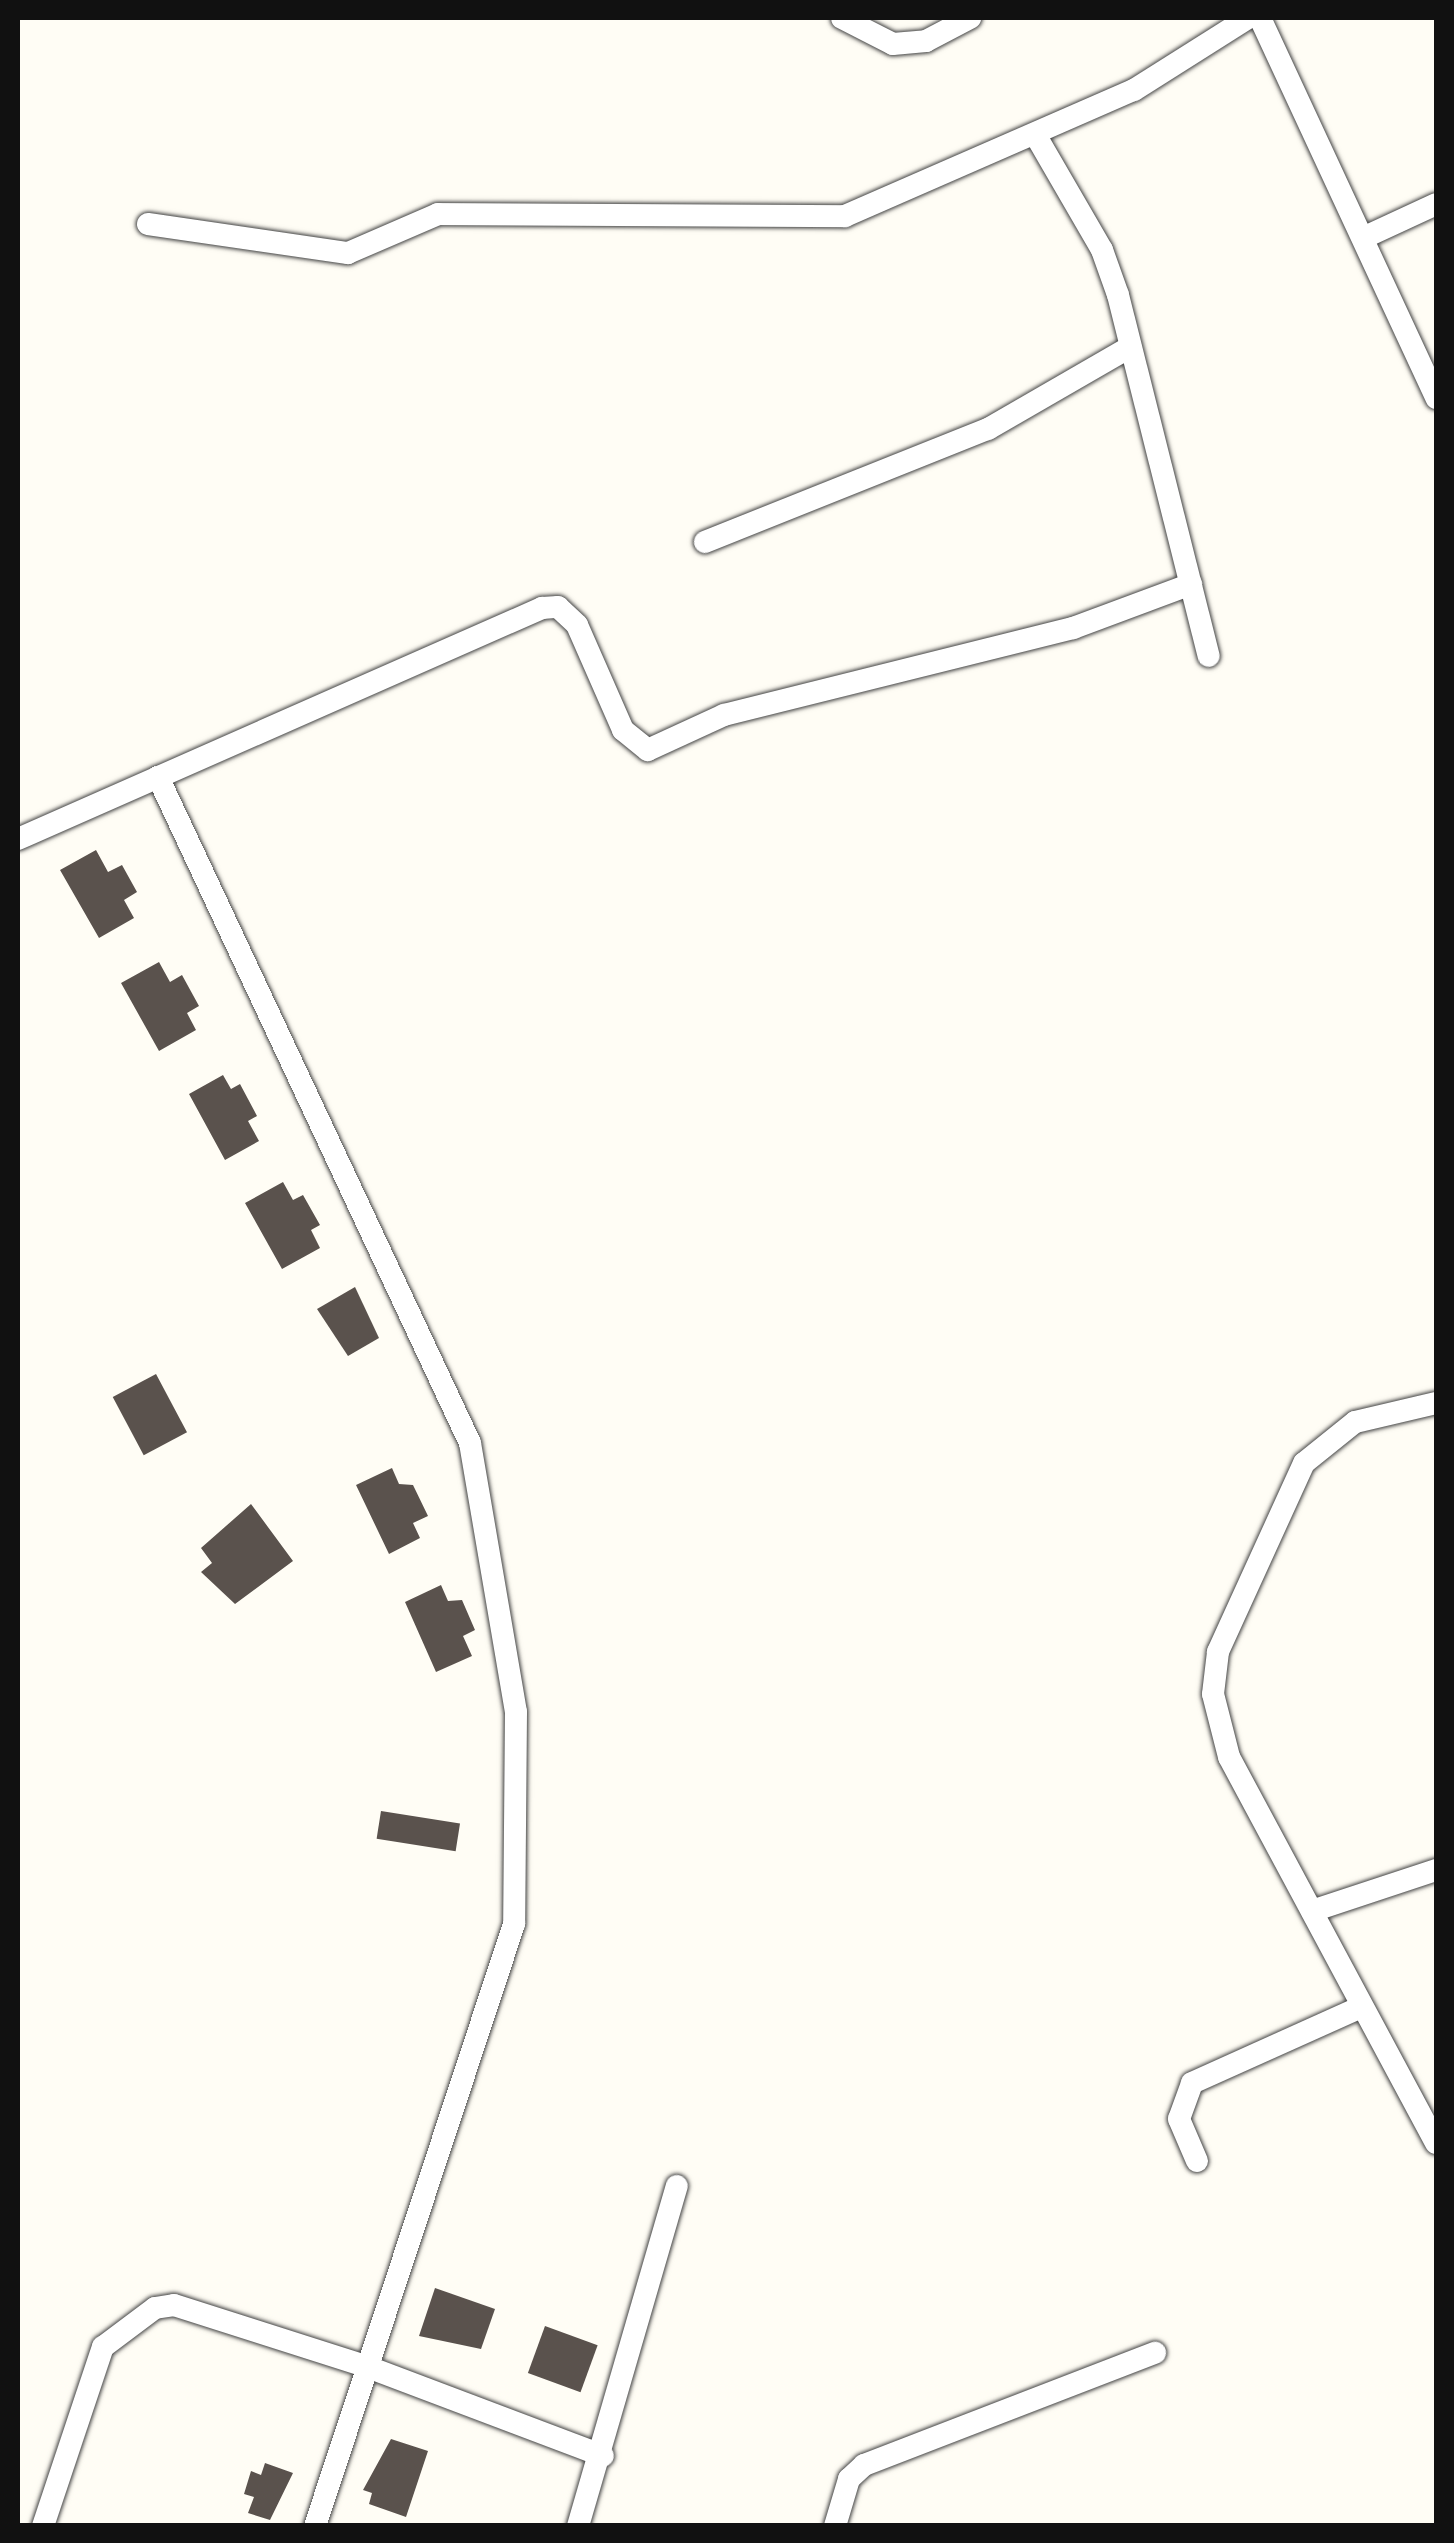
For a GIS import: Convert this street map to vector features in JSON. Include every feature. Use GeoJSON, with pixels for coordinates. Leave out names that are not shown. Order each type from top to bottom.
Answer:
{"type":"FeatureCollection","features":[{"type":"Feature","properties":{"kind":"street"},"geometry":{"type":"LineString","coordinates":[[842,18],[893,44],[926,42],[970,18]]}},
{"type":"Feature","properties":{"kind":"street"},"geometry":{"type":"LineString","coordinates":[[148,224],[348,253],[438,214],[845,216],[1036,136],[1175,70],[1263,20],[1436,398]]}},
{"type":"Feature","properties":{"kind":"street"},"geometry":{"type":"LineString","coordinates":[[1036,136],[1102,250],[1210,656]]}},
{"type":"Feature","properties":{"kind":"street"},"geometry":{"type":"LineString","coordinates":[[1365,238],[1436,204]]}},
{"type":"Feature","properties":{"kind":"street"},"geometry":{"type":"LineString","coordinates":[[705,542],[988,429],[1130,347]]}},
{"type":"Feature","properties":{"kind":"street"},"geometry":{"type":"LineString","coordinates":[[18,839],[542,608],[568,612],[623,730],[648,750],[724,715],[1073,628],[1192,584]]}},
{"type":"Feature","properties":{"kind":"street"},"geometry":{"type":"LineString","coordinates":[[158,777],[470,1443],[516,1712],[514,1924],[315,2526]]}},
{"type":"Feature","properties":{"kind":"street"},"geometry":{"type":"LineString","coordinates":[[1436,1403],[1354,1422],[1304,1463],[1218,1652],[1213,1694],[1224,1742],[1436,2142]]}},
{"type":"Feature","properties":{"kind":"street"},"geometry":{"type":"LineString","coordinates":[[1312,1911],[1436,1870]]}},
{"type":"Feature","properties":{"kind":"street"},"geometry":{"type":"LineString","coordinates":[[1197,2161],[1178,2119],[1192,2083],[1361,2006]]}},
{"type":"Feature","properties":{"kind":"street"},"geometry":{"type":"LineString","coordinates":[[578,2526],[602,2456],[676,2186]]}},
{"type":"Feature","properties":{"kind":"street"},"geometry":{"type":"LineString","coordinates":[[43,2526],[104,2347],[138,2314],[174,2305],[368,2366],[602,2456]]}},
{"type":"Feature","properties":{"kind":"street"},"geometry":{"type":"LineString","coordinates":[[836,2526],[849,2479],[864,2465],[1155,2353]]}},
{"type":"Feature","properties":{"kind":"building"},"geometry":{"type":"Polygon","coordinates":[[[96,850],[108,872],[122,865],[137,892],[124,900],[134,918],[99,938],[60,870],[96,850]]]}},
{"type":"Feature","properties":{"kind":"building"},"geometry":{"type":"Polygon","coordinates":[[[159,962],[170,982],[182,975],[199,1006],[187,1013],[196,1030],[159,1051],[121,983],[159,962]]]}},
{"type":"Feature","properties":{"kind":"building"},"geometry":{"type":"Polygon","coordinates":[[[223,1075],[231,1089],[240,1084],[257,1116],[248,1121],[259,1141],[225,1160],[189,1094],[223,1075]]]}},
{"type":"Feature","properties":{"kind":"building"},"geometry":{"type":"Polygon","coordinates":[[[283,1182],[293,1200],[303,1195],[320,1225],[311,1230],[320,1248],[282,1269],[245,1203],[283,1182]]]}},
{"type":"Feature","properties":{"kind":"building"},"geometry":{"type":"Polygon","coordinates":[[[355,1287],[379,1338],[348,1356],[317,1309],[355,1287]]]}},
{"type":"Feature","properties":{"kind":"building"},"geometry":{"type":"Polygon","coordinates":[[[156,1374],[187,1432],[144,1455],[113,1397],[156,1374]]]}},
{"type":"Feature","properties":{"kind":"building"},"geometry":{"type":"Polygon","coordinates":[[[392,1468],[399,1484],[413,1485],[428,1516],[413,1523],[420,1538],[389,1554],[356,1485],[392,1468]]]}},
{"type":"Feature","properties":{"kind":"building"},"geometry":{"type":"Polygon","coordinates":[[[251,1504],[293,1561],[235,1604],[201,1572],[212,1563],[201,1548],[251,1504]]]}},
{"type":"Feature","properties":{"kind":"building"},"geometry":{"type":"Polygon","coordinates":[[[441,1585],[448,1601],[462,1600],[475,1630],[463,1636],[472,1656],[436,1672],[405,1602],[441,1585]]]}},
{"type":"Feature","properties":{"kind":"building"},"geometry":{"type":"Polygon","coordinates":[[[381,1811],[460,1824],[456,1851],[377,1839],[381,1811]]]}},
{"type":"Feature","properties":{"kind":"building"},"geometry":{"type":"Polygon","coordinates":[[[435,2288],[495,2309],[481,2349],[419,2336],[435,2288]]]}},
{"type":"Feature","properties":{"kind":"building"},"geometry":{"type":"Polygon","coordinates":[[[545,2326],[598,2345],[581,2392],[528,2373],[545,2326]]]}},
{"type":"Feature","properties":{"kind":"building"},"geometry":{"type":"Polygon","coordinates":[[[391,2439],[428,2451],[406,2517],[369,2504],[372,2493],[363,2490],[391,2439]]]}},
{"type":"Feature","properties":{"kind":"building"},"geometry":{"type":"Polygon","coordinates":[[[265,2463],[293,2473],[270,2520],[248,2513],[254,2497],[244,2494],[251,2471],[261,2475],[265,2463]]]}}]}
